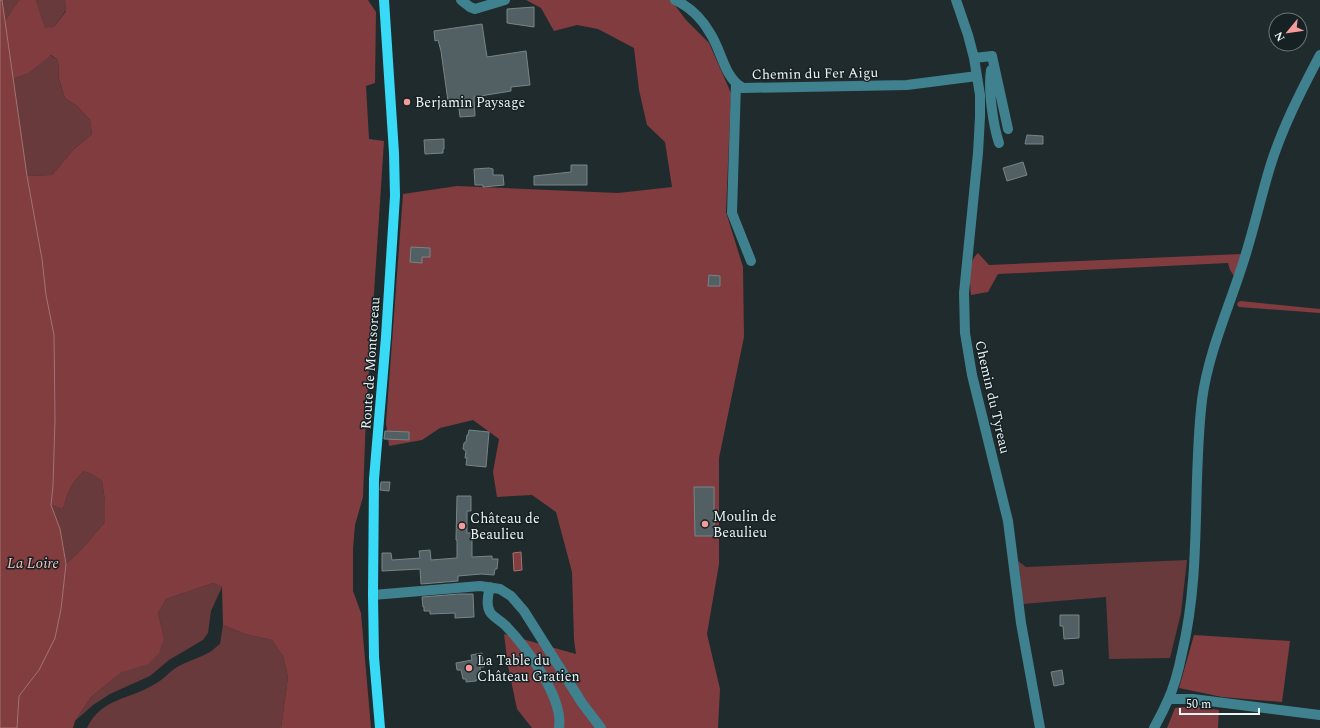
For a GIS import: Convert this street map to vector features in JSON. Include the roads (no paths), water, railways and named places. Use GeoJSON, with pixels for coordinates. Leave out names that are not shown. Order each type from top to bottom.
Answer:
{"type":"FeatureCollection","features":[{"type":"Feature","properties":{"kind":"main road","name":"Route de Montsoreau"},"geometry":{"type":"LineString","coordinates":[[380,728],[374,657],[374,479],[386,337],[395,196],[384,0]]}},
{"type":"Feature","properties":{"kind":"street"},"geometry":{"type":"LineString","coordinates":[[461,0],[470,8],[475,9],[505,0]]}},
{"type":"Feature","properties":{"kind":"street","name":"Chemin du Fer Aigu"},"geometry":{"type":"LineString","coordinates":[[675,0],[689,8],[704,24],[711,34],[727,69],[736,84],[743,88],[757,89],[907,85],[977,76]]}},
{"type":"Feature","properties":{"kind":"street","name":"Chemin du Tyreau"},"geometry":{"type":"LineString","coordinates":[[956,0],[974,58],[980,95],[980,129],[966,261],[964,306],[965,333],[975,390],[1008,521],[1021,623],[1040,728]]}},
{"type":"Feature","properties":{"kind":"street"},"geometry":{"type":"LineString","coordinates":[[1154,728],[1169,699],[1188,631],[1193,589],[1198,445],[1203,398],[1210,362],[1243,264],[1270,167],[1282,132],[1320,55]]}},
{"type":"Feature","properties":{"kind":"street"},"geometry":{"type":"LineString","coordinates":[[974,58],[992,56],[1008,129]]}},
{"type":"Feature","properties":{"kind":"street"},"geometry":{"type":"LineString","coordinates":[[993,60],[990,75],[995,133],[998,143]]}},
{"type":"Feature","properties":{"kind":"street"},"geometry":{"type":"LineString","coordinates":[[736,84],[732,213],[751,261]]}},
{"type":"Feature","properties":{"kind":"street"},"geometry":{"type":"LineString","coordinates":[[373,595],[480,586],[500,589],[511,596],[518,603],[582,704],[601,728]]}},
{"type":"Feature","properties":{"kind":"street"},"geometry":{"type":"LineString","coordinates":[[490,587],[487,598],[490,611],[522,644],[534,661],[556,703],[560,721],[559,728]]}},
{"type":"Feature","properties":{"kind":"street"},"geometry":{"type":"LineString","coordinates":[[1169,699],[1193,699],[1320,715]]}},
{"type":"Feature","properties":{"kind":"water","name":"La Loire"},"geometry":{"type":"Polygon","coordinates":[[[0,0],[2,0],[27,176],[54,335],[55,419],[51,505],[60,529],[66,564],[61,609],[55,638],[39,670],[19,696],[17,728],[0,728],[0,0]]]}},
{"type":"Feature","properties":{"kind":"water"},"geometry":{"type":"Polygon","coordinates":[[[521,552],[522,570],[514,571],[513,553],[521,552]]]}},
{"type":"Feature","properties":{"kind":"place","name":"Berjamin Paysage"},"geometry":{"type":"Point","coordinates":[407,102]}},
{"type":"Feature","properties":{"kind":"place","name":"Moulin de Beaulieu"},"geometry":{"type":"Point","coordinates":[705,524]}},
{"type":"Feature","properties":{"kind":"place","name":"Château de Beaulieu"},"geometry":{"type":"Point","coordinates":[462,526]}},
{"type":"Feature","properties":{"kind":"place","name":"La Table du Château Gratien"},"geometry":{"type":"Point","coordinates":[469,668]}}]}
